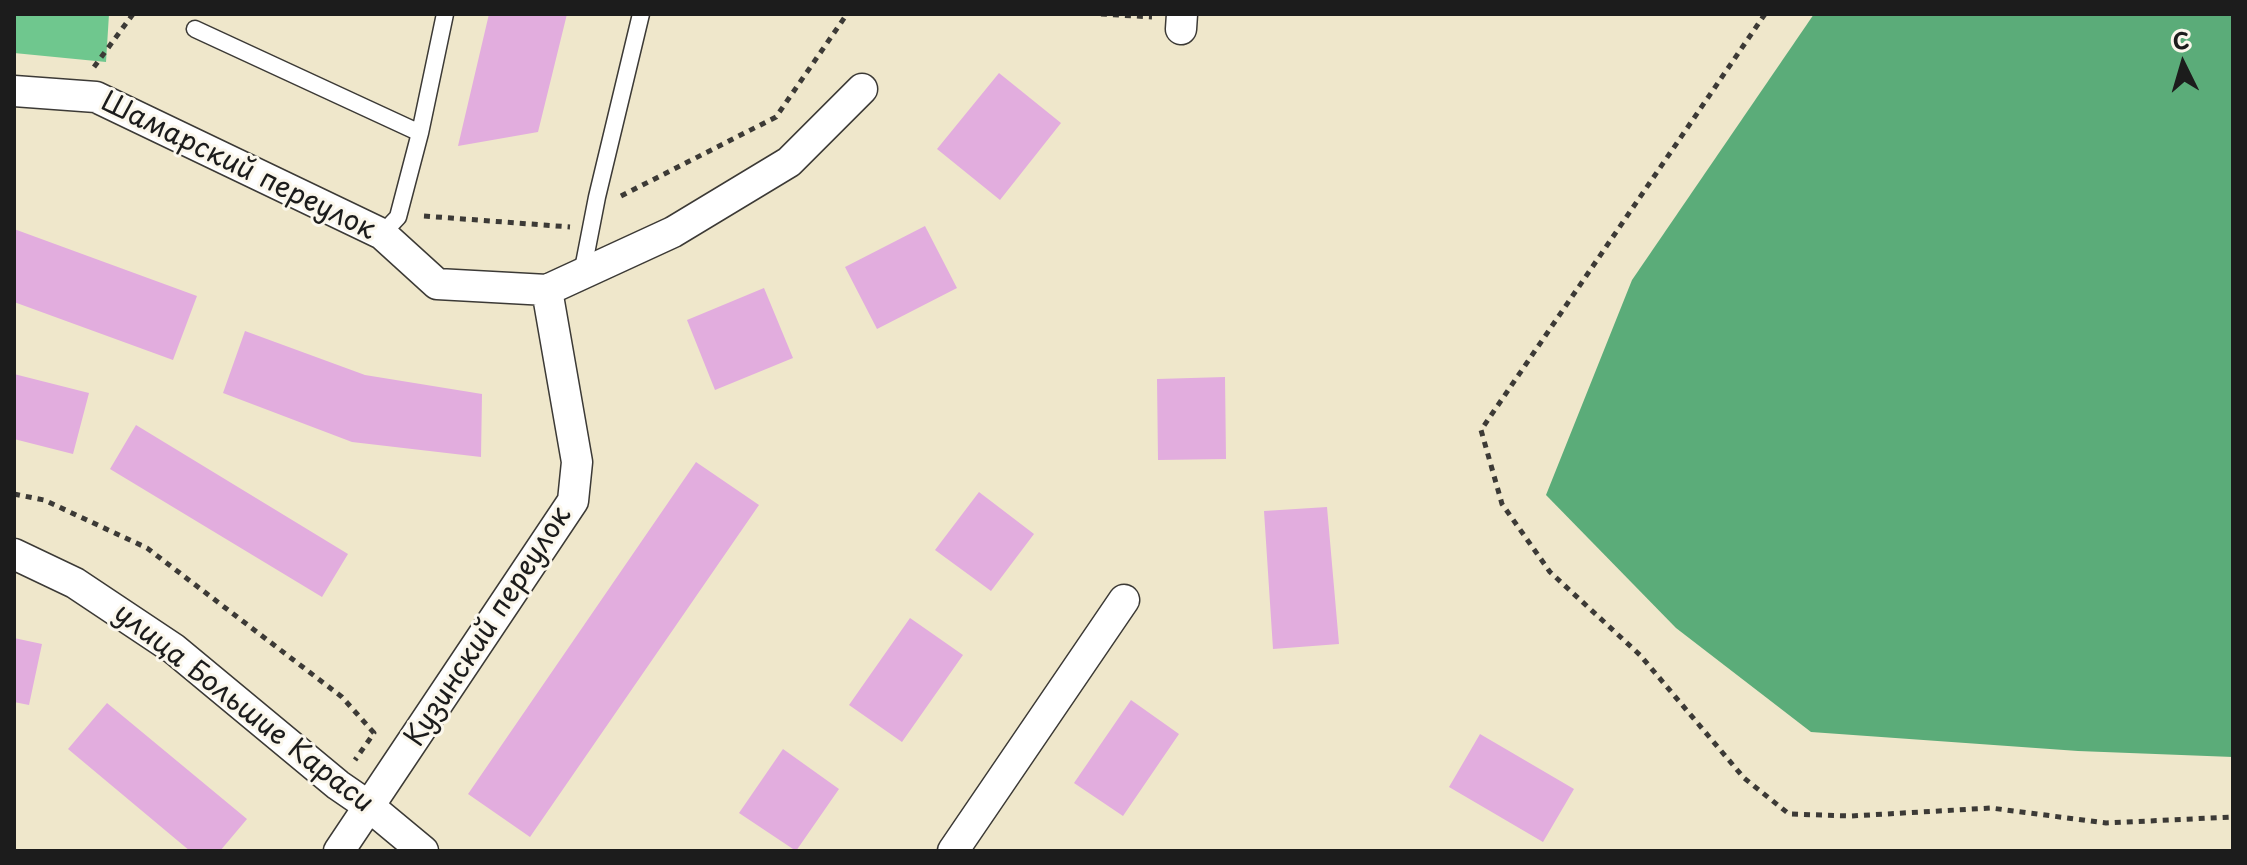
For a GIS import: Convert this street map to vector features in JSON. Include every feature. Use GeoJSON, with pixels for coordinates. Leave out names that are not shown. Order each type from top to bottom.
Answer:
{"type":"FeatureCollection","features":[{"type":"Feature","properties":{"kind":"street","name":"Шамарский переулок"},"geometry":{"type":"LineString","coordinates":[[14,91],[96,97],[390,226],[437,284],[547,290],[673,232],[789,162],[862,89]]}},
{"type":"Feature","properties":{"kind":"street","name":"Кузинский переулок"},"geometry":{"type":"LineString","coordinates":[[339,851],[573,501],[577,462],[547,290]]}},
{"type":"Feature","properties":{"kind":"street","name":"улица Большие Караси"},"geometry":{"type":"LineString","coordinates":[[14,554],[75,583],[174,649],[423,851]]}},
{"type":"Feature","properties":{"kind":"street"},"geometry":{"type":"LineString","coordinates":[[953,851],[1124,600]]}},
{"type":"Feature","properties":{"kind":"lane"},"geometry":{"type":"LineString","coordinates":[[390,226],[420,133],[445,14]]}},
{"type":"Feature","properties":{"kind":"lane"},"geometry":{"type":"LineString","coordinates":[[582,274],[597,197],[641,14]]}},
{"type":"Feature","properties":{"kind":"lane"},"geometry":{"type":"LineString","coordinates":[[195,29],[420,133]]}},
{"type":"Feature","properties":{"kind":"path"},"geometry":{"type":"LineString","coordinates":[[87,76],[133,14]]}},
{"type":"Feature","properties":{"kind":"path"},"geometry":{"type":"LineString","coordinates":[[597,197],[618,197],[776,117],[847,14]]}},
{"type":"Feature","properties":{"kind":"path"},"geometry":{"type":"LineString","coordinates":[[1101,14],[1174,20]]}},
{"type":"Feature","properties":{"kind":"path"},"geometry":{"type":"LineString","coordinates":[[1765,14],[1481,430],[1502,504],[1550,572],[1640,655],[1744,778],[1789,814],[1851,816],[1991,808],[2106,823],[2233,817]]}},
{"type":"Feature","properties":{"kind":"path"},"geometry":{"type":"LineString","coordinates":[[390,226],[423,216],[575,228]]}},
{"type":"Feature","properties":{"kind":"path"},"geometry":{"type":"LineString","coordinates":[[14,494],[44,500],[147,548],[342,697],[374,733],[338,785]]}},
{"type":"Feature","properties":{"kind":"green space"},"geometry":{"type":"Polygon","coordinates":[[[14,14],[109,14],[106,62],[14,53],[14,14]]]}},
{"type":"Feature","properties":{"kind":"green space"},"geometry":{"type":"Polygon","coordinates":[[[1814,14],[2233,14],[2233,757],[2078,751],[1811,732],[1676,628],[1546,495],[1632,280],[1814,14]]]}},
{"type":"Feature","properties":{"kind":"building"},"geometry":{"type":"Polygon","coordinates":[[[489,14],[567,14],[538,132],[458,146],[489,14]]]}},
{"type":"Feature","properties":{"kind":"building"},"geometry":{"type":"Polygon","coordinates":[[[999,73],[1061,123],[1000,200],[937,149],[999,73]]]}},
{"type":"Feature","properties":{"kind":"building"},"geometry":{"type":"Polygon","coordinates":[[[925,226],[957,288],[877,329],[845,267],[925,226]]]}},
{"type":"Feature","properties":{"kind":"building"},"geometry":{"type":"Polygon","coordinates":[[[14,229],[197,296],[173,360],[14,302],[14,229]]]}},
{"type":"Feature","properties":{"kind":"building"},"geometry":{"type":"Polygon","coordinates":[[[764,288],[793,358],[715,390],[687,320],[764,288]]]}},
{"type":"Feature","properties":{"kind":"building"},"geometry":{"type":"Polygon","coordinates":[[[245,331],[365,375],[482,394],[481,457],[352,442],[223,393],[245,331]]]}},
{"type":"Feature","properties":{"kind":"building"},"geometry":{"type":"Polygon","coordinates":[[[14,374],[89,393],[73,454],[14,439],[14,374]]]}},
{"type":"Feature","properties":{"kind":"building"},"geometry":{"type":"Polygon","coordinates":[[[1225,377],[1226,459],[1158,460],[1157,379],[1225,377]]]}},
{"type":"Feature","properties":{"kind":"building"},"geometry":{"type":"Polygon","coordinates":[[[136,425],[348,554],[322,597],[110,469],[136,425]]]}},
{"type":"Feature","properties":{"kind":"building"},"geometry":{"type":"Polygon","coordinates":[[[696,462],[759,505],[530,837],[468,794],[696,462]]]}},
{"type":"Feature","properties":{"kind":"building"},"geometry":{"type":"Polygon","coordinates":[[[979,492],[1034,534],[991,591],[935,550],[979,492]]]}},
{"type":"Feature","properties":{"kind":"building"},"geometry":{"type":"Polygon","coordinates":[[[1327,507],[1339,644],[1273,649],[1264,511],[1327,507]]]}},
{"type":"Feature","properties":{"kind":"building"},"geometry":{"type":"Polygon","coordinates":[[[910,618],[963,655],[902,742],[849,705],[910,618]]]}},
{"type":"Feature","properties":{"kind":"building"},"geometry":{"type":"Polygon","coordinates":[[[14,638],[42,644],[29,705],[14,702],[14,638]]]}},
{"type":"Feature","properties":{"kind":"building"},"geometry":{"type":"Polygon","coordinates":[[[1131,700],[1179,734],[1123,816],[1074,783],[1131,700]]]}},
{"type":"Feature","properties":{"kind":"building"},"geometry":{"type":"Polygon","coordinates":[[[107,703],[247,819],[220,851],[190,851],[68,749],[107,703]]]}},
{"type":"Feature","properties":{"kind":"building"},"geometry":{"type":"Polygon","coordinates":[[[1480,734],[1574,789],[1543,842],[1449,787],[1480,734]]]}},
{"type":"Feature","properties":{"kind":"building"},"geometry":{"type":"Polygon","coordinates":[[[783,749],[839,789],[796,851],[739,813],[783,749]]]}}]}
